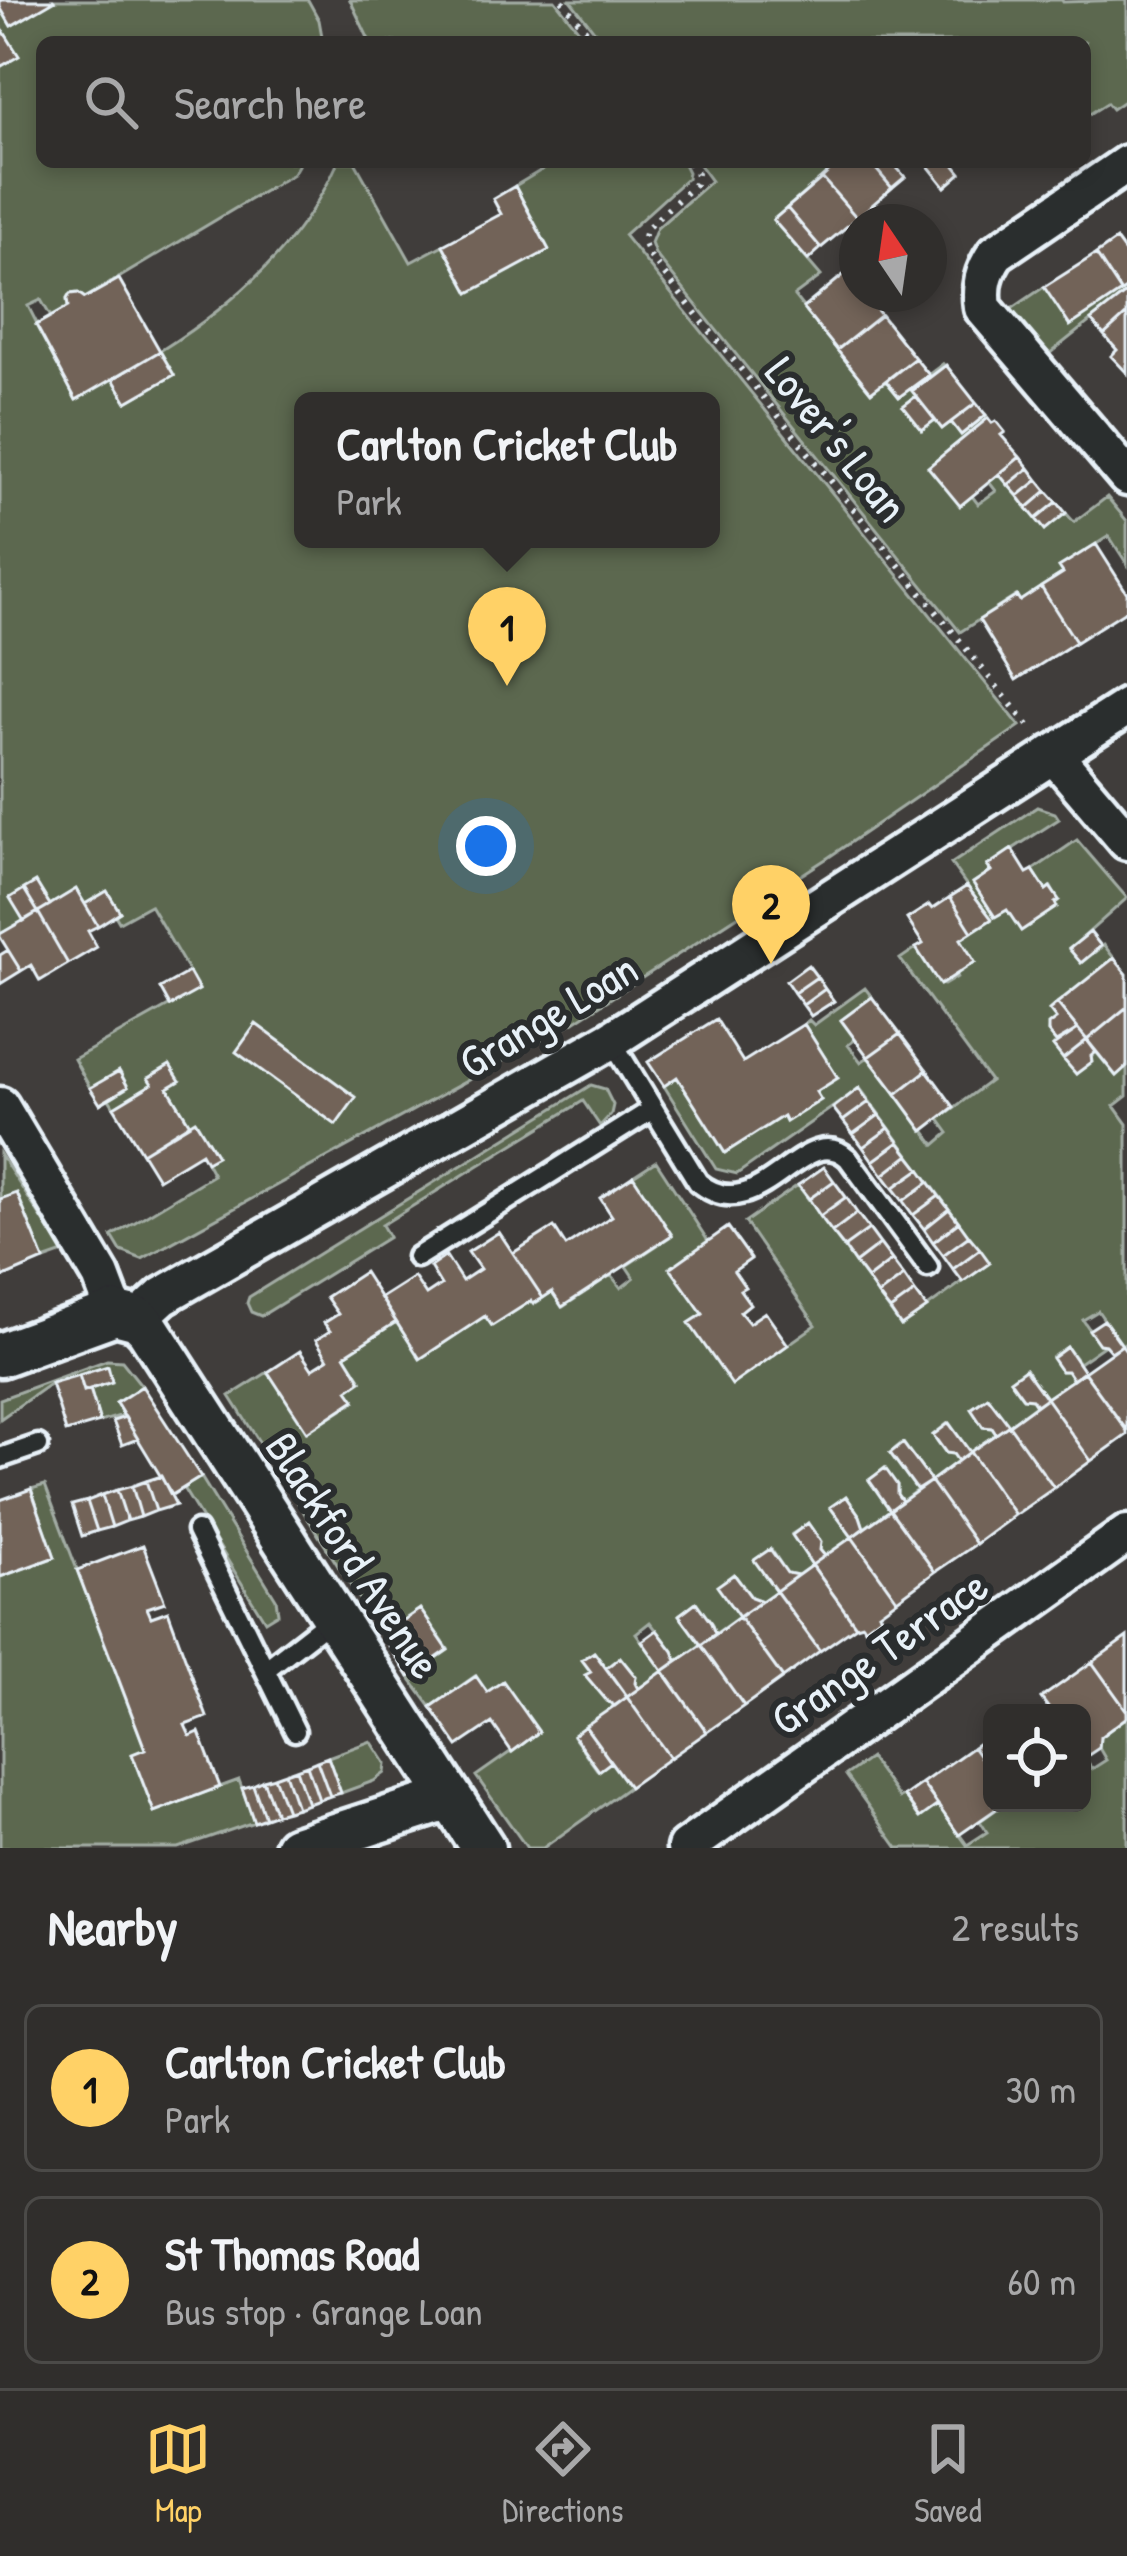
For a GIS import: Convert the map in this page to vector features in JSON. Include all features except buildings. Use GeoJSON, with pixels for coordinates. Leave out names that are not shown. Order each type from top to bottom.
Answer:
{"type":"FeatureCollection","features":[{"type":"Feature","properties":{"kind":"street"},"geometry":{"type":"LineString","coordinates":[[1127,164],[995,253],[981,290],[983,308],[1127,477]]}},
{"type":"Feature","properties":{"kind":"street","name":"Grange Loan"},"geometry":{"type":"LineString","coordinates":[[0,1355],[127,1316],[611,1040],[1127,707]]}},
{"type":"Feature","properties":{"kind":"street"},"geometry":{"type":"LineString","coordinates":[[1053,754],[1127,841]]}},
{"type":"Feature","properties":{"kind":"street"},"geometry":{"type":"LineString","coordinates":[[0,1106],[127,1316]]}},
{"type":"Feature","properties":{"kind":"street","name":"Blackford Avenue"},"geometry":{"type":"LineString","coordinates":[[127,1316],[148,1329],[484,1848]]}},
{"type":"Feature","properties":{"kind":"street","name":"Grange Terrace"},"geometry":{"type":"LineString","coordinates":[[686,1848],[1127,1534]]}},
{"type":"Feature","properties":{"kind":"street"},"geometry":{"type":"LineString","coordinates":[[296,1848],[450,1798]]}},
{"type":"Feature","properties":{"kind":"lane"},"geometry":{"type":"LineString","coordinates":[[611,1040],[707,1190],[723,1196],[751,1192],[818,1149],[831,1148],[844,1153],[928,1267]]}},
{"type":"Feature","properties":{"kind":"lane"},"geometry":{"type":"LineString","coordinates":[[417,1258],[653,1109]]}},
{"type":"Feature","properties":{"kind":"lane"},"geometry":{"type":"LineString","coordinates":[[0,1458],[38,1445]]}},
{"type":"Feature","properties":{"kind":"lane"},"geometry":{"type":"LineString","coordinates":[[197,1532],[296,1731]]}},
{"type":"Feature","properties":{"kind":"lane"},"geometry":{"type":"LineString","coordinates":[[265,1670],[334,1617]]}},
{"type":"Feature","properties":{"kind":"path"},"geometry":{"type":"LineString","coordinates":[[562,0],[590,36]]}},
{"type":"Feature","properties":{"kind":"path","name":"Lover's Loan"},"geometry":{"type":"LineString","coordinates":[[693,168],[695,184],[646,230],[643,241],[648,254],[1053,754]]}},
{"type":"Feature","properties":{"kind":"green space"},"geometry":{"type":"Polygon","coordinates":[[[53,0],[308,0],[319,20],[322,36],[36,36],[36,168],[296,168],[85,298],[70,294],[68,307],[51,317],[41,300],[28,306],[76,400],[113,379],[127,402],[174,375],[160,351],[215,313],[264,270],[305,220],[335,168],[358,168],[411,262],[443,245],[469,292],[515,186],[545,168],[686,168],[687,178],[624,235],[1020,726],[574,1022],[142,1259],[121,1251],[112,1236],[213,1175],[206,1162],[216,1155],[168,1088],[179,1081],[149,1078],[152,1084],[114,1107],[109,1099],[128,1087],[120,1072],[90,1088],[74,1059],[199,989],[150,905],[119,922],[115,915],[120,912],[107,891],[85,904],[75,890],[50,905],[36,883],[11,897],[24,921],[0,934],[0,67],[18,56],[0,25],[0,7],[11,26],[53,0]]]}},
{"type":"Feature","properties":{"kind":"green space"},"geometry":{"type":"Polygon","coordinates":[[[350,0],[555,0],[583,36],[367,36],[350,0]]]}},
{"type":"Feature","properties":{"kind":"green space"},"geometry":{"type":"Polygon","coordinates":[[[570,0],[1127,0],[1127,99],[1112,109],[1107,103],[1091,113],[1091,36],[598,36],[570,0]]]}},
{"type":"Feature","properties":{"kind":"green space"},"geometry":{"type":"Polygon","coordinates":[[[701,168],[833,168],[773,220],[821,276],[794,296],[871,392],[886,381],[899,397],[944,363],[903,406],[935,420],[942,429],[951,422],[962,434],[986,415],[929,467],[978,504],[996,491],[989,482],[999,474],[1045,529],[1066,513],[1074,522],[1107,497],[1127,521],[1127,564],[1109,536],[1060,567],[1063,573],[1020,601],[1016,596],[960,632],[655,254],[651,243],[657,228],[711,181],[701,168]]]}},
{"type":"Feature","properties":{"kind":"green space"},"geometry":{"type":"Polygon","coordinates":[[[1044,287],[1127,288],[1127,292],[1049,354],[1010,310],[1044,287]]]}},
{"type":"Feature","properties":{"kind":"green space"},"geometry":{"type":"Polygon","coordinates":[[[1037,807],[1059,819],[988,865],[991,871],[973,883],[995,916],[1007,910],[1021,931],[1058,901],[1033,870],[1077,840],[1127,898],[1070,949],[1081,963],[1104,945],[1114,958],[1050,1010],[1056,1019],[1048,1032],[1056,1042],[1053,1046],[1076,1074],[1096,1052],[1115,1075],[1127,1066],[1127,1096],[1114,1106],[1127,1124],[1127,1341],[1122,1345],[1098,1311],[1083,1320],[1105,1345],[1079,1363],[1067,1347],[1052,1357],[1073,1380],[1046,1398],[1025,1369],[1010,1380],[1022,1397],[1036,1405],[1009,1425],[988,1397],[972,1408],[983,1427],[996,1434],[970,1452],[948,1423],[933,1435],[958,1461],[931,1481],[902,1443],[890,1453],[917,1490],[902,1501],[885,1469],[869,1480],[890,1510],[864,1528],[846,1496],[831,1507],[852,1537],[825,1556],[808,1524],[792,1534],[812,1565],[798,1575],[787,1573],[771,1549],[755,1560],[776,1591],[762,1601],[751,1597],[733,1574],[718,1586],[739,1617],[715,1634],[697,1603],[680,1614],[701,1645],[677,1661],[650,1622],[636,1633],[663,1671],[638,1689],[636,1677],[620,1657],[606,1668],[594,1652],[583,1659],[591,1672],[586,1676],[615,1706],[573,1736],[598,1771],[611,1762],[629,1787],[543,1848],[527,1848],[476,1776],[539,1732],[487,1692],[475,1676],[431,1707],[409,1677],[448,1649],[420,1609],[382,1635],[230,1396],[268,1372],[308,1431],[355,1401],[348,1390],[361,1380],[345,1355],[396,1322],[421,1358],[485,1316],[492,1325],[552,1292],[563,1307],[611,1275],[621,1288],[634,1278],[626,1266],[671,1236],[633,1176],[656,1161],[708,1241],[671,1268],[703,1314],[690,1324],[732,1384],[816,1325],[745,1222],[798,1185],[901,1326],[989,1263],[860,1088],[737,1174],[716,1169],[664,1086],[677,1077],[724,1152],[783,1116],[786,1121],[821,1100],[816,1092],[837,1077],[804,1024],[809,1020],[814,1025],[865,988],[872,997],[841,1020],[856,1039],[848,1045],[861,1062],[868,1057],[935,1145],[949,1133],[939,1119],[990,1081],[900,959],[916,948],[939,984],[957,977],[961,939],[991,919],[951,864],[1037,807]]]}},
{"type":"Feature","properties":{"kind":"green space"},"geometry":{"type":"Polygon","coordinates":[[[591,1085],[605,1089],[613,1105],[600,1126],[583,1101],[382,1225],[389,1237],[261,1316],[251,1312],[249,1297],[591,1085]]]}},
{"type":"Feature","properties":{"kind":"green space"},"geometry":{"type":"Polygon","coordinates":[[[0,1154],[64,1253],[44,1260],[17,1194],[0,1199],[0,1154]]]}},
{"type":"Feature","properties":{"kind":"green space"},"geometry":{"type":"Polygon","coordinates":[[[107,1360],[122,1361],[142,1386],[116,1403],[123,1415],[100,1422],[90,1389],[112,1381],[107,1367],[51,1383],[0,1419],[0,1399],[107,1360]]]}},
{"type":"Feature","properties":{"kind":"green space"},"geometry":{"type":"Polygon","coordinates":[[[201,1477],[276,1599],[278,1613],[265,1621],[183,1488],[201,1477]]]}},
{"type":"Feature","properties":{"kind":"green space"},"geometry":{"type":"Polygon","coordinates":[[[45,1485],[145,1749],[132,1755],[154,1811],[239,1780],[254,1822],[178,1848],[0,1848],[0,1577],[55,1557],[31,1489],[45,1485]]]}},
{"type":"Feature","properties":{"kind":"green space"},"geometry":{"type":"Polygon","coordinates":[[[1127,1717],[1127,1848],[898,1848],[846,1775],[870,1758],[919,1817],[938,1805],[967,1845],[987,1832],[980,1821],[992,1812],[1091,1812],[1091,1768],[1106,1760],[1099,1748],[1100,1737],[1127,1717]]]}},
{"type":"Feature","properties":{"kind":"green space"},"geometry":{"type":"Polygon","coordinates":[[[371,1741],[386,1764],[385,1773],[341,1793],[328,1757],[371,1741]]]}},
{"type":"Feature","properties":{"kind":"place","name":"Carlton Cricket Club"},"geometry":{"type":"Point","coordinates":[507,686]}},
{"type":"Feature","properties":{"kind":"place","name":"St Thomas Road"},"geometry":{"type":"Point","coordinates":[771,964]}}]}
